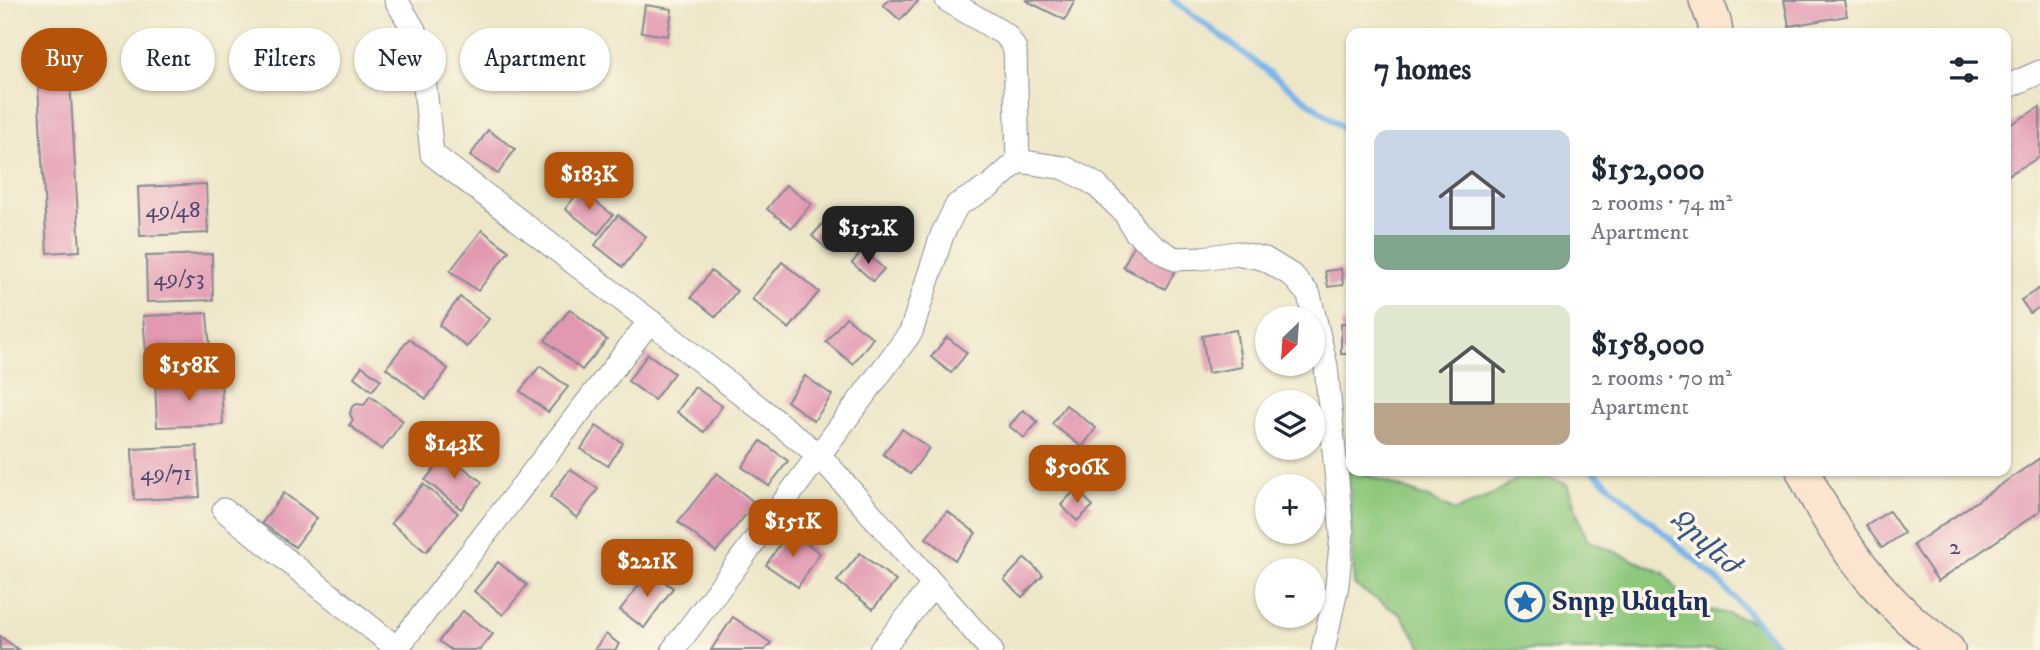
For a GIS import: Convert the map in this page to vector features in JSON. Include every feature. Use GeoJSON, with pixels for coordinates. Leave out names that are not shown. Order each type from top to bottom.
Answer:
{"type":"FeatureCollection","features":[{"type":"Feature","properties":{"kind":"street"},"geometry":{"type":"LineString","coordinates":[[396,0],[420,40],[432,154],[650,321],[820,456],[991,650]]}},
{"type":"Feature","properties":{"kind":"street"},"geometry":{"type":"LineString","coordinates":[[673,650],[911,332],[942,235],[957,205],[990,186],[1018,161],[1015,49],[1006,36],[947,0]]}},
{"type":"Feature","properties":{"kind":"street"},"geometry":{"type":"LineString","coordinates":[[1706,0],[1715,28]]}},
{"type":"Feature","properties":{"kind":"street"},"geometry":{"type":"LineString","coordinates":[[2011,85],[2040,72]]}},
{"type":"Feature","properties":{"kind":"street"},"geometry":{"type":"LineString","coordinates":[[1018,161],[1065,168],[1095,184],[1125,213],[1135,231],[1175,259],[1237,253],[1265,259],[1293,276],[1309,295],[1326,366],[1342,534],[1337,585],[1322,650]]}},
{"type":"Feature","properties":{"kind":"street"},"geometry":{"type":"LineString","coordinates":[[224,510],[398,649],[650,321]]}},
{"type":"Feature","properties":{"kind":"street"},"geometry":{"type":"LineString","coordinates":[[1805,476],[1816,498],[1858,563],[1906,615],[1948,650]]}},
{"type":"Feature","properties":{"kind":"street"},"geometry":{"type":"LineString","coordinates":[[881,650],[933,585]]}},
{"type":"Feature","properties":{"kind":"green space"},"geometry":{"type":"Polygon","coordinates":[[[1349,476],[1370,476],[1455,511],[1490,496],[1521,476],[1544,476],[1567,484],[1587,540],[1664,573],[1689,606],[1728,614],[1765,629],[1778,650],[1424,650],[1401,615],[1354,585],[1349,476]]]}},
{"type":"Feature","properties":{"kind":"building"},"geometry":{"type":"Polygon","coordinates":[[[888,0],[919,0],[900,20],[883,5],[888,0]]]}},
{"type":"Feature","properties":{"kind":"building"},"geometry":{"type":"Polygon","coordinates":[[[1025,0],[1075,0],[1065,20],[1025,0]]]}},
{"type":"Feature","properties":{"kind":"building"},"geometry":{"type":"Polygon","coordinates":[[[1784,0],[1844,0],[1847,16],[1789,26],[1784,0]]]}},
{"type":"Feature","properties":{"kind":"building"},"geometry":{"type":"Polygon","coordinates":[[[645,5],[672,9],[668,36],[641,32],[645,5]]]}},
{"type":"Feature","properties":{"kind":"building"},"geometry":{"type":"Polygon","coordinates":[[[38,91],[71,91],[80,251],[47,253],[38,91]]]}},
{"type":"Feature","properties":{"kind":"building"},"geometry":{"type":"Polygon","coordinates":[[[2040,107],[2040,157],[2011,173],[2011,124],[2040,107]]]}},
{"type":"Feature","properties":{"kind":"building"},"geometry":{"type":"Polygon","coordinates":[[[488,130],[515,149],[498,174],[470,156],[488,130]]]}},
{"type":"Feature","properties":{"kind":"building"},"geometry":{"type":"Polygon","coordinates":[[[206,184],[208,233],[140,236],[138,187],[206,184]]]}},
{"type":"Feature","properties":{"kind":"building"},"geometry":{"type":"Polygon","coordinates":[[[786,185],[811,204],[792,228],[767,209],[786,185]]]}},
{"type":"Feature","properties":{"kind":"building"},"geometry":{"type":"Polygon","coordinates":[[[580,190],[613,215],[598,234],[565,209],[580,190]]]}},
{"type":"Feature","properties":{"kind":"building"},"geometry":{"type":"Polygon","coordinates":[[[835,210],[852,225],[829,251],[812,236],[835,210]]]}},
{"type":"Feature","properties":{"kind":"building"},"geometry":{"type":"Polygon","coordinates":[[[618,215],[646,237],[623,267],[595,245],[618,215]]]}},
{"type":"Feature","properties":{"kind":"building"},"geometry":{"type":"Polygon","coordinates":[[[482,230],[509,251],[478,291],[450,271],[482,230]]]}},
{"type":"Feature","properties":{"kind":"building"},"geometry":{"type":"Polygon","coordinates":[[[1135,243],[1178,266],[1165,289],[1123,267],[1135,243]]]}},
{"type":"Feature","properties":{"kind":"building"},"geometry":{"type":"Polygon","coordinates":[[[863,250],[884,269],[873,281],[852,263],[863,250]]]}},
{"type":"Feature","properties":{"kind":"building"},"geometry":{"type":"Polygon","coordinates":[[[212,254],[213,300],[147,302],[146,256],[212,254]]]}},
{"type":"Feature","properties":{"kind":"building"},"geometry":{"type":"Polygon","coordinates":[[[782,262],[819,292],[789,329],[752,299],[782,262]]]}},
{"type":"Feature","properties":{"kind":"building"},"geometry":{"type":"Polygon","coordinates":[[[1341,269],[1343,285],[1328,287],[1325,271],[1341,269]]]}},
{"type":"Feature","properties":{"kind":"building"},"geometry":{"type":"Polygon","coordinates":[[[711,271],[737,291],[716,317],[691,297],[711,271]]]}},
{"type":"Feature","properties":{"kind":"building"},"geometry":{"type":"Polygon","coordinates":[[[2040,288],[2040,307],[2030,313],[2021,300],[2040,288]]]}},
{"type":"Feature","properties":{"kind":"building"},"geometry":{"type":"Polygon","coordinates":[[[460,297],[489,319],[467,347],[439,325],[460,297]]]}},
{"type":"Feature","properties":{"kind":"building"},"geometry":{"type":"Polygon","coordinates":[[[570,309],[607,340],[582,370],[545,340],[570,309]]]}},
{"type":"Feature","properties":{"kind":"building"},"geometry":{"type":"Polygon","coordinates":[[[207,313],[210,349],[146,352],[143,316],[207,313]]]}},
{"type":"Feature","properties":{"kind":"building"},"geometry":{"type":"Polygon","coordinates":[[[846,317],[873,338],[853,364],[826,342],[846,317]]]}},
{"type":"Feature","properties":{"kind":"building"},"geometry":{"type":"Polygon","coordinates":[[[1341,323],[1346,323],[1346,354],[1341,354],[1341,323]]]}},
{"type":"Feature","properties":{"kind":"building"},"geometry":{"type":"Polygon","coordinates":[[[1236,330],[1242,367],[1208,373],[1202,336],[1236,330]]]}},
{"type":"Feature","properties":{"kind":"building"},"geometry":{"type":"Polygon","coordinates":[[[947,337],[967,353],[951,373],[931,357],[947,337]]]}},
{"type":"Feature","properties":{"kind":"building"},"geometry":{"type":"Polygon","coordinates":[[[409,339],[448,369],[426,399],[386,368],[409,339]]]}},
{"type":"Feature","properties":{"kind":"building"},"geometry":{"type":"Polygon","coordinates":[[[648,354],[674,373],[654,400],[628,381],[648,354]]]}},
{"type":"Feature","properties":{"kind":"building"},"geometry":{"type":"Polygon","coordinates":[[[362,366],[381,380],[372,391],[354,377],[362,366]]]}},
{"type":"Feature","properties":{"kind":"building"},"geometry":{"type":"Polygon","coordinates":[[[540,366],[568,387],[548,412],[520,391],[540,366]]]}},
{"type":"Feature","properties":{"kind":"building"},"geometry":{"type":"Polygon","coordinates":[[[805,376],[832,395],[814,421],[787,401],[805,376]]]}},
{"type":"Feature","properties":{"kind":"building"},"geometry":{"type":"Polygon","coordinates":[[[221,379],[223,425],[157,427],[155,381],[221,379]]]}},
{"type":"Feature","properties":{"kind":"building"},"geometry":{"type":"Polygon","coordinates":[[[695,387],[722,406],[704,432],[677,412],[695,387]]]}},
{"type":"Feature","properties":{"kind":"building"},"geometry":{"type":"Polygon","coordinates":[[[370,396],[403,421],[382,450],[349,425],[353,420],[350,414],[352,407],[357,404],[364,405],[370,396]]]}},
{"type":"Feature","properties":{"kind":"building"},"geometry":{"type":"Polygon","coordinates":[[[1066,405],[1096,428],[1082,447],[1052,424],[1066,405]]]}},
{"type":"Feature","properties":{"kind":"building"},"geometry":{"type":"Polygon","coordinates":[[[1023,410],[1038,422],[1024,438],[1009,426],[1023,410]]]}},
{"type":"Feature","properties":{"kind":"building"},"geometry":{"type":"Polygon","coordinates":[[[596,426],[623,443],[608,466],[581,449],[596,426]]]}},
{"type":"Feature","properties":{"kind":"building"},"geometry":{"type":"Polygon","coordinates":[[[902,429],[929,448],[910,474],[883,454],[902,429]]]}},
{"type":"Feature","properties":{"kind":"building"},"geometry":{"type":"Polygon","coordinates":[[[761,441],[788,461],[769,486],[742,467],[761,441]]]}},
{"type":"Feature","properties":{"kind":"building"},"geometry":{"type":"Polygon","coordinates":[[[197,446],[200,497],[134,500],[132,449],[197,446]]]}},
{"type":"Feature","properties":{"kind":"building"},"geometry":{"type":"Polygon","coordinates":[[[446,454],[482,482],[461,509],[425,480],[446,454]]]}},
{"type":"Feature","properties":{"kind":"building"},"geometry":{"type":"Polygon","coordinates":[[[2040,458],[2040,511],[1938,581],[1913,545],[2040,458]]]}},
{"type":"Feature","properties":{"kind":"building"},"geometry":{"type":"Polygon","coordinates":[[[570,469],[598,489],[577,518],[550,497],[570,469]]]}},
{"type":"Feature","properties":{"kind":"building"},"geometry":{"type":"Polygon","coordinates":[[[717,473],[755,503],[716,552],[678,522],[717,473]]]}},
{"type":"Feature","properties":{"kind":"building"},"geometry":{"type":"Polygon","coordinates":[[[423,484],[458,513],[426,552],[391,523],[423,484]]]}},
{"type":"Feature","properties":{"kind":"building"},"geometry":{"type":"Polygon","coordinates":[[[1076,489],[1093,506],[1077,521],[1061,505],[1076,489]]]}},
{"type":"Feature","properties":{"kind":"building"},"geometry":{"type":"Polygon","coordinates":[[[284,493],[317,518],[295,547],[262,523],[284,493]]]}},
{"type":"Feature","properties":{"kind":"building"},"geometry":{"type":"Polygon","coordinates":[[[947,511],[976,533],[955,560],[926,538],[947,511]]]}},
{"type":"Feature","properties":{"kind":"building"},"geometry":{"type":"Polygon","coordinates":[[[1889,511],[1904,533],[1882,548],[1866,526],[1889,511]]]}},
{"type":"Feature","properties":{"kind":"building"},"geometry":{"type":"Polygon","coordinates":[[[789,531],[820,553],[798,587],[766,565],[789,531]]]}},
{"type":"Feature","properties":{"kind":"building"},"geometry":{"type":"Polygon","coordinates":[[[860,553],[896,581],[873,609],[837,581],[860,553]]]}},
{"type":"Feature","properties":{"kind":"building"},"geometry":{"type":"Polygon","coordinates":[[[1025,558],[1043,575],[1022,597],[1004,580],[1025,558]]]}},
{"type":"Feature","properties":{"kind":"building"},"geometry":{"type":"Polygon","coordinates":[[[498,562],[527,585],[503,615],[474,591],[498,562]]]}},
{"type":"Feature","properties":{"kind":"building"},"geometry":{"type":"Polygon","coordinates":[[[650,571],[673,588],[644,628],[620,610],[650,571]]]}},
{"type":"Feature","properties":{"kind":"building"},"geometry":{"type":"Polygon","coordinates":[[[463,611],[493,634],[480,650],[451,650],[439,641],[463,611]]]}},
{"type":"Feature","properties":{"kind":"building"},"geometry":{"type":"Polygon","coordinates":[[[733,617],[771,643],[765,650],[711,650],[733,617]]]}},
{"type":"Feature","properties":{"kind":"building"},"geometry":{"type":"Polygon","coordinates":[[[606,634],[619,644],[615,650],[594,650],[606,634]]]}},
{"type":"Feature","properties":{"kind":"building"},"geometry":{"type":"Polygon","coordinates":[[[0,636],[19,650],[0,650],[0,636]]]}},
{"type":"Feature","properties":{"kind":"waterway","name":"Ջրվեժ"},"geometry":{"type":"LineString","coordinates":[[1173,0],[1346,130]]}},
{"type":"Feature","properties":{"kind":"waterway","name":"Ջրվեժ"},"geometry":{"type":"LineString","coordinates":[[1599,476],[1719,581],[1782,650]]}},
{"type":"Feature","properties":{"kind":"place","name":"Տորք Անգեղ"},"geometry":{"type":"Point","coordinates":[1525,602]}}]}
